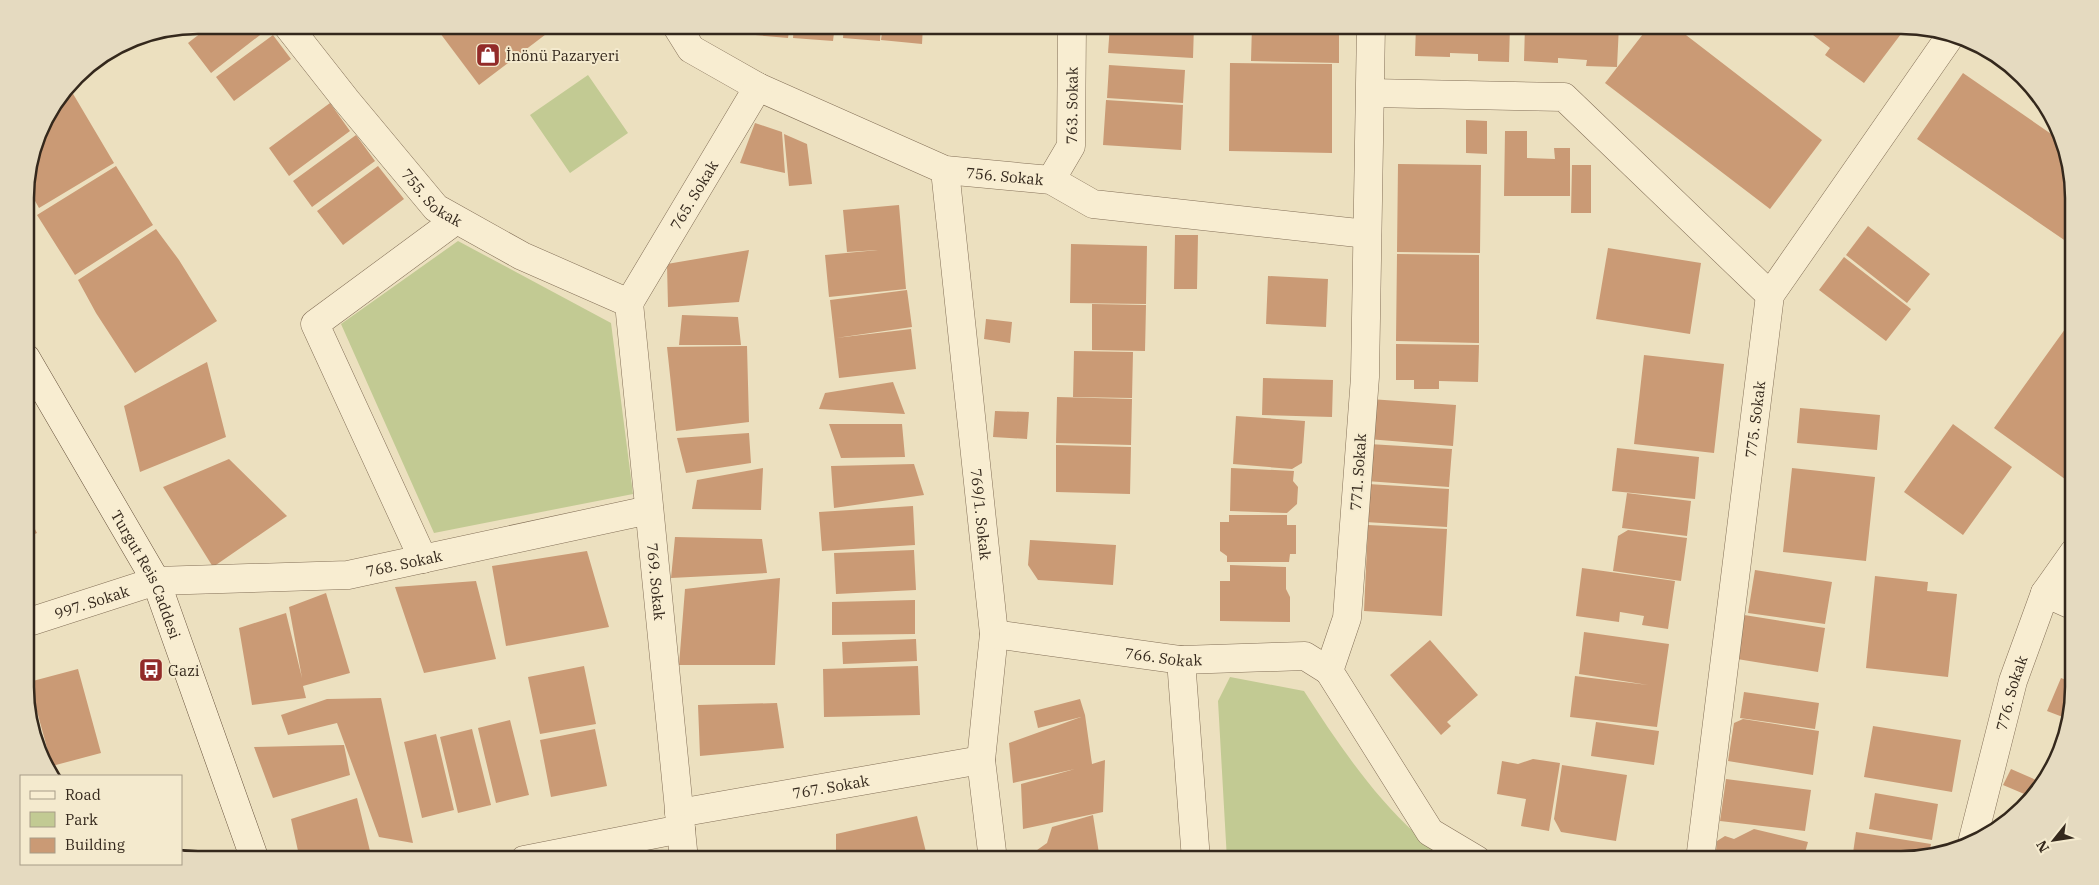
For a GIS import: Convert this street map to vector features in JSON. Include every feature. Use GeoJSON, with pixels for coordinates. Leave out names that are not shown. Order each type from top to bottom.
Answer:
{"type":"FeatureCollection","features":[{"type":"Feature","properties":{"kind":"street","name":"755. Sokak"},"geometry":{"type":"LineString","coordinates":[[295,34],[346,100],[436,208],[522,256],[629,303]]}},
{"type":"Feature","properties":{"kind":"street","name":"756. Sokak"},"geometry":{"type":"LineString","coordinates":[[682,34],[691,49],[758,87],[944,170],[1050,180],[1094,204],[1367,234]]}},
{"type":"Feature","properties":{"kind":"street","name":"763. Sokak"},"geometry":{"type":"LineString","coordinates":[[1050,180],[1071,146],[1072,34]]}},
{"type":"Feature","properties":{"kind":"street","name":"771. Sokak"},"geometry":{"type":"LineString","coordinates":[[1330,671],[1346,618],[1366,377],[1371,34]]}},
{"type":"Feature","properties":{"kind":"street","name":"775. Sokak"},"geometry":{"type":"LineString","coordinates":[[1701,851],[1770,295],[1947,40]]}},
{"type":"Feature","properties":{"kind":"street","name":"765. Sokak"},"geometry":{"type":"LineString","coordinates":[[629,303],[758,87]]}},
{"type":"Feature","properties":{"kind":"street"},"geometry":{"type":"LineString","coordinates":[[1371,93],[1564,97],[1770,295]]}},
{"type":"Feature","properties":{"kind":"street","name":"769/1. Sokak"},"geometry":{"type":"LineString","coordinates":[[944,170],[994,634],[981,760],[992,851]]}},
{"type":"Feature","properties":{"kind":"street"},"geometry":{"type":"LineString","coordinates":[[423,559],[315,324],[456,220]]}},
{"type":"Feature","properties":{"kind":"street","name":"769. Sokak"},"geometry":{"type":"LineString","coordinates":[[629,303],[683,851]]}},
{"type":"Feature","properties":{"kind":"street","name":"Turgut Reis Caddesi"},"geometry":{"type":"LineString","coordinates":[[34,372],[156,581],[252,851]]}},
{"type":"Feature","properties":{"kind":"street","name":"768. Sokak"},"geometry":{"type":"LineString","coordinates":[[156,581],[348,575],[649,510]]}},
{"type":"Feature","properties":{"kind":"street","name":"776. Sokak"},"geometry":{"type":"LineString","coordinates":[[1974,834],[2013,681],[2045,593],[2065,565]]}},
{"type":"Feature","properties":{"kind":"street","name":"997. Sokak"},"geometry":{"type":"LineString","coordinates":[[34,620],[156,581]]}},
{"type":"Feature","properties":{"kind":"street"},"geometry":{"type":"LineString","coordinates":[[2045,593],[2065,602]]}},
{"type":"Feature","properties":{"kind":"street","name":"766. Sokak"},"geometry":{"type":"LineString","coordinates":[[994,634],[1181,660],[1305,656],[1330,671]]}},
{"type":"Feature","properties":{"kind":"street"},"geometry":{"type":"LineString","coordinates":[[1181,660],[1195,851]]}},
{"type":"Feature","properties":{"kind":"street"},"geometry":{"type":"LineString","coordinates":[[1330,671],[1430,832],[1463,851]]}},
{"type":"Feature","properties":{"kind":"street","name":"767. Sokak"},"geometry":{"type":"LineString","coordinates":[[560,851],[680,821],[981,760]]}},
{"type":"Feature","properties":{"kind":"green space"},"geometry":{"type":"Polygon","coordinates":[[[588,75],[628,133],[570,173],[530,115],[588,75]]]}},
{"type":"Feature","properties":{"kind":"green space"},"geometry":{"type":"Polygon","coordinates":[[[458,241],[611,323],[633,494],[434,533],[341,324],[458,241]]]}},
{"type":"Feature","properties":{"kind":"green space"},"geometry":{"type":"Polygon","coordinates":[[[1230,677],[1304,691],[1342,748],[1369,784],[1384,802],[1435,851],[1226,851],[1218,701],[1230,677]]]}},
{"type":"Feature","properties":{"kind":"building"},"geometry":{"type":"Polygon","coordinates":[[[200,34],[261,34],[211,73],[188,43],[200,34]]]}},
{"type":"Feature","properties":{"kind":"building","name":"İnönü Pazaryeri"},"geometry":{"type":"Polygon","coordinates":[[[441,34],[546,34],[479,85],[441,34]]]}},
{"type":"Feature","properties":{"kind":"building"},"geometry":{"type":"Polygon","coordinates":[[[744,34],[789,34],[788,38],[744,34]]]}},
{"type":"Feature","properties":{"kind":"building"},"geometry":{"type":"Polygon","coordinates":[[[793,34],[834,34],[833,41],[793,38],[793,34]]]}},
{"type":"Feature","properties":{"kind":"building"},"geometry":{"type":"Polygon","coordinates":[[[843,34],[880,34],[880,41],[843,38],[843,34]]]}},
{"type":"Feature","properties":{"kind":"building"},"geometry":{"type":"Polygon","coordinates":[[[882,34],[923,34],[922,44],[881,40],[882,34]]]}},
{"type":"Feature","properties":{"kind":"building"},"geometry":{"type":"Polygon","coordinates":[[[1109,34],[1194,34],[1193,58],[1108,53],[1109,34]]]}},
{"type":"Feature","properties":{"kind":"building"},"geometry":{"type":"Polygon","coordinates":[[[1252,34],[1339,34],[1339,63],[1251,61],[1252,34]]]}},
{"type":"Feature","properties":{"kind":"building"},"geometry":{"type":"Polygon","coordinates":[[[1416,34],[1510,34],[1509,62],[1478,61],[1478,54],[1450,53],[1450,57],[1415,56],[1416,34]]]}},
{"type":"Feature","properties":{"kind":"building"},"geometry":{"type":"Polygon","coordinates":[[[1525,34],[1619,34],[1617,67],[1586,66],[1587,60],[1558,58],[1558,63],[1524,61],[1525,34]]]}},
{"type":"Feature","properties":{"kind":"building"},"geometry":{"type":"Polygon","coordinates":[[[1643,34],[1685,34],[1822,140],[1770,209],[1605,83],[1643,34]]]}},
{"type":"Feature","properties":{"kind":"building"},"geometry":{"type":"Polygon","coordinates":[[[1812,34],[1901,34],[1864,83],[1825,55],[1830,48],[1812,34]]]}},
{"type":"Feature","properties":{"kind":"building"},"geometry":{"type":"Polygon","coordinates":[[[273,35],[291,59],[234,101],[216,77],[273,35]]]}},
{"type":"Feature","properties":{"kind":"building"},"geometry":{"type":"Polygon","coordinates":[[[1230,63],[1332,64],[1332,153],[1229,151],[1230,63]]]}},
{"type":"Feature","properties":{"kind":"building"},"geometry":{"type":"Polygon","coordinates":[[[1109,65],[1185,70],[1183,103],[1107,98],[1109,65]]]}},
{"type":"Feature","properties":{"kind":"building"},"geometry":{"type":"Polygon","coordinates":[[[1963,73],[2053,135],[2060,155],[2064,176],[2065,241],[1917,139],[1963,73]]]}},
{"type":"Feature","properties":{"kind":"building"},"geometry":{"type":"Polygon","coordinates":[[[72,93],[114,163],[39,208],[34,199],[34,187],[39,155],[46,135],[61,106],[72,93]]]}},
{"type":"Feature","properties":{"kind":"building"},"geometry":{"type":"Polygon","coordinates":[[[1106,100],[1183,105],[1181,150],[1103,145],[1106,100]]]}},
{"type":"Feature","properties":{"kind":"building"},"geometry":{"type":"Polygon","coordinates":[[[330,103],[350,131],[289,176],[269,148],[330,103]]]}},
{"type":"Feature","properties":{"kind":"building"},"geometry":{"type":"Polygon","coordinates":[[[1466,120],[1487,121],[1487,154],[1466,153],[1466,120]]]}},
{"type":"Feature","properties":{"kind":"building"},"geometry":{"type":"Polygon","coordinates":[[[755,123],[782,132],[785,173],[740,163],[755,123]]]}},
{"type":"Feature","properties":{"kind":"building"},"geometry":{"type":"Polygon","coordinates":[[[1505,131],[1527,131],[1527,158],[1555,159],[1554,148],[1570,148],[1570,196],[1504,196],[1505,131]]]}},
{"type":"Feature","properties":{"kind":"building"},"geometry":{"type":"Polygon","coordinates":[[[784,134],[807,144],[812,184],[789,186],[784,134]]]}},
{"type":"Feature","properties":{"kind":"building"},"geometry":{"type":"Polygon","coordinates":[[[356,135],[375,161],[312,207],[293,181],[356,135]]]}},
{"type":"Feature","properties":{"kind":"building"},"geometry":{"type":"Polygon","coordinates":[[[1398,164],[1481,165],[1480,253],[1397,252],[1398,164]]]}},
{"type":"Feature","properties":{"kind":"building"},"geometry":{"type":"Polygon","coordinates":[[[1572,165],[1591,165],[1591,213],[1571,213],[1572,165]]]}},
{"type":"Feature","properties":{"kind":"building"},"geometry":{"type":"Polygon","coordinates":[[[116,166],[153,225],[75,275],[37,215],[116,166]]]}},
{"type":"Feature","properties":{"kind":"building"},"geometry":{"type":"Polygon","coordinates":[[[378,166],[404,199],[343,245],[317,211],[378,166]]]}},
{"type":"Feature","properties":{"kind":"building"},"geometry":{"type":"Polygon","coordinates":[[[899,205],[906,289],[829,297],[825,255],[878,250],[847,252],[843,210],[899,205]]]}},
{"type":"Feature","properties":{"kind":"building"},"geometry":{"type":"Polygon","coordinates":[[[1868,226],[1930,274],[1907,303],[1846,255],[1868,226]]]}},
{"type":"Feature","properties":{"kind":"building"},"geometry":{"type":"Polygon","coordinates":[[[156,229],[179,260],[217,321],[135,373],[96,313],[78,280],[156,229]]]}},
{"type":"Feature","properties":{"kind":"building"},"geometry":{"type":"Polygon","coordinates":[[[1175,235],[1198,235],[1197,289],[1174,289],[1175,235]]]}},
{"type":"Feature","properties":{"kind":"building"},"geometry":{"type":"Polygon","coordinates":[[[1071,244],[1147,246],[1146,304],[1070,303],[1071,244]]]}},
{"type":"Feature","properties":{"kind":"building"},"geometry":{"type":"Polygon","coordinates":[[[1608,248],[1701,263],[1690,334],[1596,319],[1608,248]]]}},
{"type":"Feature","properties":{"kind":"building"},"geometry":{"type":"Polygon","coordinates":[[[749,250],[739,302],[668,307],[667,264],[749,250]]]}},
{"type":"Feature","properties":{"kind":"building"},"geometry":{"type":"Polygon","coordinates":[[[1397,254],[1479,255],[1479,343],[1396,341],[1397,254]]]}},
{"type":"Feature","properties":{"kind":"building"},"geometry":{"type":"Polygon","coordinates":[[[1844,257],[1911,309],[1886,341],[1819,290],[1844,257]]]}},
{"type":"Feature","properties":{"kind":"building"},"geometry":{"type":"Polygon","coordinates":[[[1268,276],[1328,279],[1326,327],[1266,324],[1268,276]]]}},
{"type":"Feature","properties":{"kind":"building"},"geometry":{"type":"Polygon","coordinates":[[[907,290],[912,327],[836,338],[911,329],[916,369],[839,378],[830,300],[907,290]]]}},
{"type":"Feature","properties":{"kind":"building"},"geometry":{"type":"Polygon","coordinates":[[[1092,304],[1146,305],[1145,351],[1092,350],[1092,304]]]}},
{"type":"Feature","properties":{"kind":"building"},"geometry":{"type":"Polygon","coordinates":[[[682,315],[738,317],[741,345],[679,345],[682,315]]]}},
{"type":"Feature","properties":{"kind":"building"},"geometry":{"type":"Polygon","coordinates":[[[986,319],[1012,322],[1010,343],[984,339],[986,319]]]}},
{"type":"Feature","properties":{"kind":"building"},"geometry":{"type":"Polygon","coordinates":[[[2065,329],[2065,479],[1994,428],[2065,329]]]}},
{"type":"Feature","properties":{"kind":"building"},"geometry":{"type":"Polygon","coordinates":[[[1396,344],[1479,345],[1478,382],[1439,381],[1439,389],[1414,389],[1414,380],[1396,380],[1396,344]]]}},
{"type":"Feature","properties":{"kind":"building"},"geometry":{"type":"Polygon","coordinates":[[[747,346],[749,422],[676,431],[667,347],[747,346]]]}},
{"type":"Feature","properties":{"kind":"building"},"geometry":{"type":"Polygon","coordinates":[[[1074,351],[1133,352],[1132,398],[1073,397],[1074,351]]]}},
{"type":"Feature","properties":{"kind":"building"},"geometry":{"type":"Polygon","coordinates":[[[1644,355],[1724,364],[1714,453],[1634,444],[1644,355]]]}},
{"type":"Feature","properties":{"kind":"building"},"geometry":{"type":"Polygon","coordinates":[[[207,362],[226,437],[140,472],[124,406],[207,362]]]}},
{"type":"Feature","properties":{"kind":"building"},"geometry":{"type":"Polygon","coordinates":[[[1263,378],[1333,380],[1332,417],[1262,415],[1263,378]]]}},
{"type":"Feature","properties":{"kind":"building"},"geometry":{"type":"Polygon","coordinates":[[[893,382],[905,414],[819,409],[825,393],[893,382]]]}},
{"type":"Feature","properties":{"kind":"building"},"geometry":{"type":"Polygon","coordinates":[[[1057,397],[1132,399],[1131,445],[1056,443],[1057,397]]]}},
{"type":"Feature","properties":{"kind":"building"},"geometry":{"type":"Polygon","coordinates":[[[1370,399],[1456,405],[1453,446],[1368,439],[1370,399]]]}},
{"type":"Feature","properties":{"kind":"building"},"geometry":{"type":"Polygon","coordinates":[[[1800,408],[1880,415],[1877,450],[1797,443],[1800,408]]]}},
{"type":"Feature","properties":{"kind":"building"},"geometry":{"type":"Polygon","coordinates":[[[995,411],[1029,412],[1027,439],[993,437],[995,411]]]}},
{"type":"Feature","properties":{"kind":"building"},"geometry":{"type":"Polygon","coordinates":[[[1236,416],[1305,421],[1302,463],[1292,469],[1233,464],[1236,416]]]}},
{"type":"Feature","properties":{"kind":"building"},"geometry":{"type":"Polygon","coordinates":[[[829,424],[902,424],[905,457],[841,458],[829,424]]]}},
{"type":"Feature","properties":{"kind":"building"},"geometry":{"type":"Polygon","coordinates":[[[1953,424],[2012,467],[1963,535],[1904,492],[1953,424]]]}},
{"type":"Feature","properties":{"kind":"building"},"geometry":{"type":"Polygon","coordinates":[[[749,433],[751,463],[686,473],[677,438],[749,433]]]}},
{"type":"Feature","properties":{"kind":"building"},"geometry":{"type":"Polygon","coordinates":[[[1369,444],[1452,449],[1449,487],[1366,481],[1369,444]]]}},
{"type":"Feature","properties":{"kind":"building"},"geometry":{"type":"Polygon","coordinates":[[[1056,445],[1131,447],[1130,494],[1056,492],[1056,445]]]}},
{"type":"Feature","properties":{"kind":"building"},"geometry":{"type":"Polygon","coordinates":[[[1617,448],[1699,457],[1695,499],[1612,491],[1617,448]]]}},
{"type":"Feature","properties":{"kind":"building"},"geometry":{"type":"Polygon","coordinates":[[[229,459],[287,516],[213,567],[163,487],[229,459]]]}},
{"type":"Feature","properties":{"kind":"building"},"geometry":{"type":"Polygon","coordinates":[[[914,464],[924,495],[834,508],[831,466],[914,464]]]}},
{"type":"Feature","properties":{"kind":"building"},"geometry":{"type":"Polygon","coordinates":[[[763,468],[761,510],[692,509],[697,480],[763,468]]]}},
{"type":"Feature","properties":{"kind":"building"},"geometry":{"type":"Polygon","coordinates":[[[1231,468],[1294,471],[1293,481],[1298,487],[1297,504],[1287,513],[1230,511],[1231,468]]]}},
{"type":"Feature","properties":{"kind":"building"},"geometry":{"type":"Polygon","coordinates":[[[1792,468],[1875,477],[1866,561],[1783,552],[1792,468]]]}},
{"type":"Feature","properties":{"kind":"building"},"geometry":{"type":"Polygon","coordinates":[[[1368,484],[1449,489],[1447,527],[1365,522],[1368,484]]]}},
{"type":"Feature","properties":{"kind":"building"},"geometry":{"type":"Polygon","coordinates":[[[1627,493],[1691,501],[1687,536],[1622,528],[1627,493]]]}},
{"type":"Feature","properties":{"kind":"building"},"geometry":{"type":"Polygon","coordinates":[[[913,506],[915,545],[822,551],[819,512],[913,506]]]}},
{"type":"Feature","properties":{"kind":"building"},"geometry":{"type":"Polygon","coordinates":[[[1229,515],[1287,515],[1287,525],[1296,525],[1296,554],[1290,554],[1289,562],[1227,562],[1227,556],[1220,551],[1220,522],[1229,522],[1229,515]]]}},
{"type":"Feature","properties":{"kind":"building"},"geometry":{"type":"Polygon","coordinates":[[[1368,525],[1447,529],[1442,616],[1364,611],[1368,525]]]}},
{"type":"Feature","properties":{"kind":"building"},"geometry":{"type":"Polygon","coordinates":[[[1628,530],[1687,538],[1681,581],[1613,571],[1618,536],[1628,530]]]}},
{"type":"Feature","properties":{"kind":"building"},"geometry":{"type":"Polygon","coordinates":[[[675,537],[762,539],[767,573],[671,578],[675,537]]]}},
{"type":"Feature","properties":{"kind":"building"},"geometry":{"type":"Polygon","coordinates":[[[1030,540],[1116,545],[1113,585],[1038,580],[1028,565],[1030,540]]]}},
{"type":"Feature","properties":{"kind":"building"},"geometry":{"type":"Polygon","coordinates":[[[914,550],[916,590],[836,594],[834,553],[914,550]]]}},
{"type":"Feature","properties":{"kind":"building"},"geometry":{"type":"Polygon","coordinates":[[[587,551],[609,627],[506,646],[492,566],[587,551]]]}},
{"type":"Feature","properties":{"kind":"building"},"geometry":{"type":"Polygon","coordinates":[[[1230,565],[1286,567],[1286,589],[1290,597],[1290,622],[1220,621],[1220,581],[1230,581],[1230,565]]]}},
{"type":"Feature","properties":{"kind":"building"},"geometry":{"type":"Polygon","coordinates":[[[1582,568],[1675,581],[1668,629],[1642,625],[1644,616],[1620,612],[1619,622],[1576,616],[1582,568]]]}},
{"type":"Feature","properties":{"kind":"building"},"geometry":{"type":"Polygon","coordinates":[[[1755,570],[1832,582],[1825,624],[1748,613],[1755,570]]]}},
{"type":"Feature","properties":{"kind":"building"},"geometry":{"type":"Polygon","coordinates":[[[1875,576],[1928,582],[1927,591],[1957,594],[1948,677],[1866,668],[1875,576]]]}},
{"type":"Feature","properties":{"kind":"building"},"geometry":{"type":"Polygon","coordinates":[[[780,578],[775,665],[679,665],[685,589],[780,578]]]}},
{"type":"Feature","properties":{"kind":"building"},"geometry":{"type":"Polygon","coordinates":[[[476,581],[496,659],[424,673],[395,587],[476,581]]]}},
{"type":"Feature","properties":{"kind":"building"},"geometry":{"type":"Polygon","coordinates":[[[326,593],[350,673],[303,686],[306,698],[252,705],[239,628],[286,613],[302,678],[289,607],[326,593]]]}},
{"type":"Feature","properties":{"kind":"building"},"geometry":{"type":"Polygon","coordinates":[[[915,600],[915,634],[832,635],[832,602],[915,600]]]}},
{"type":"Feature","properties":{"kind":"building"},"geometry":{"type":"Polygon","coordinates":[[[1738,614],[1825,628],[1818,672],[1731,658],[1738,614]]]}},
{"type":"Feature","properties":{"kind":"building"},"geometry":{"type":"Polygon","coordinates":[[[1584,632],[1669,644],[1657,727],[1570,717],[1575,676],[1648,685],[1579,674],[1584,632]]]}},
{"type":"Feature","properties":{"kind":"building"},"geometry":{"type":"Polygon","coordinates":[[[916,639],[917,661],[843,664],[842,642],[916,639]]]}},
{"type":"Feature","properties":{"kind":"building"},"geometry":{"type":"Polygon","coordinates":[[[1430,640],[1478,695],[1447,722],[1451,726],[1441,735],[1390,675],[1430,640]]]}},
{"type":"Feature","properties":{"kind":"building"},"geometry":{"type":"Polygon","coordinates":[[[584,666],[596,724],[540,734],[528,677],[584,666]]]}},
{"type":"Feature","properties":{"kind":"building"},"geometry":{"type":"Polygon","coordinates":[[[918,666],[920,715],[824,717],[823,669],[918,666]]]}},
{"type":"Feature","properties":{"kind":"building"},"geometry":{"type":"Polygon","coordinates":[[[78,669],[101,753],[54,766],[50,757],[35,703],[34,681],[78,669]]]}},
{"type":"Feature","properties":{"kind":"building"},"geometry":{"type":"Polygon","coordinates":[[[2061,678],[2065,680],[2063,717],[2047,711],[2061,678]]]}},
{"type":"Feature","properties":{"kind":"building"},"geometry":{"type":"Polygon","coordinates":[[[1744,692],[1819,703],[1815,729],[1740,718],[1744,692]]]}},
{"type":"Feature","properties":{"kind":"building"},"geometry":{"type":"Polygon","coordinates":[[[381,698],[413,843],[379,837],[337,723],[288,735],[281,715],[327,699],[381,698]]]}},
{"type":"Feature","properties":{"kind":"building"},"geometry":{"type":"Polygon","coordinates":[[[1080,699],[1085,715],[1092,764],[1105,760],[1103,812],[1023,829],[1021,784],[1075,769],[1013,783],[1009,743],[1081,717],[1038,728],[1034,711],[1080,699]]]}},
{"type":"Feature","properties":{"kind":"building"},"geometry":{"type":"Polygon","coordinates":[[[777,703],[784,748],[700,756],[698,705],[777,703]]]}},
{"type":"Feature","properties":{"kind":"building"},"geometry":{"type":"Polygon","coordinates":[[[1743,719],[1819,731],[1813,775],[1728,761],[1734,723],[1743,719]]]}},
{"type":"Feature","properties":{"kind":"building"},"geometry":{"type":"Polygon","coordinates":[[[510,720],[529,795],[496,803],[478,728],[510,720]]]}},
{"type":"Feature","properties":{"kind":"building"},"geometry":{"type":"Polygon","coordinates":[[[1596,722],[1659,731],[1654,765],[1591,756],[1596,722]]]}},
{"type":"Feature","properties":{"kind":"building"},"geometry":{"type":"Polygon","coordinates":[[[1873,726],[1961,740],[1952,792],[1864,777],[1873,726]]]}},
{"type":"Feature","properties":{"kind":"building"},"geometry":{"type":"Polygon","coordinates":[[[472,729],[491,805],[458,813],[440,737],[472,729]]]}},
{"type":"Feature","properties":{"kind":"building"},"geometry":{"type":"Polygon","coordinates":[[[595,729],[607,786],[551,797],[540,740],[595,729]]]}},
{"type":"Feature","properties":{"kind":"building"},"geometry":{"type":"Polygon","coordinates":[[[436,734],[454,810],[422,818],[404,742],[436,734]]]}},
{"type":"Feature","properties":{"kind":"building"},"geometry":{"type":"Polygon","coordinates":[[[344,745],[350,775],[273,798],[254,747],[344,745]]]}},
{"type":"Feature","properties":{"kind":"building"},"geometry":{"type":"Polygon","coordinates":[[[1533,759],[1560,763],[1549,831],[1521,826],[1526,799],[1497,794],[1502,761],[1518,764],[1533,759]]]}},
{"type":"Feature","properties":{"kind":"building"},"geometry":{"type":"Polygon","coordinates":[[[1562,765],[1627,775],[1616,841],[1561,832],[1554,819],[1562,765]]]}},
{"type":"Feature","properties":{"kind":"building"},"geometry":{"type":"Polygon","coordinates":[[[2011,769],[2036,780],[2025,794],[2003,785],[2011,769]]]}},
{"type":"Feature","properties":{"kind":"building"},"geometry":{"type":"Polygon","coordinates":[[[1726,779],[1811,790],[1805,831],[1720,821],[1726,779]]]}},
{"type":"Feature","properties":{"kind":"building"},"geometry":{"type":"Polygon","coordinates":[[[1875,793],[1938,804],[1932,840],[1869,829],[1875,793]]]}},
{"type":"Feature","properties":{"kind":"building"},"geometry":{"type":"Polygon","coordinates":[[[357,798],[370,851],[298,851],[291,819],[357,798]]]}},
{"type":"Feature","properties":{"kind":"building"},"geometry":{"type":"Polygon","coordinates":[[[1093,815],[1099,851],[1036,851],[1047,843],[1052,827],[1093,815]]]}},
{"type":"Feature","properties":{"kind":"building"},"geometry":{"type":"Polygon","coordinates":[[[917,816],[926,851],[836,851],[836,834],[917,816]]]}},
{"type":"Feature","properties":{"kind":"building"},"geometry":{"type":"Polygon","coordinates":[[[1754,829],[1808,842],[1806,851],[1716,851],[1717,841],[1725,836],[1734,839],[1754,829]]]}},
{"type":"Feature","properties":{"kind":"building"},"geometry":{"type":"Polygon","coordinates":[[[1856,832],[1931,844],[1930,849],[1912,851],[1853,851],[1856,832]]]}},
{"type":"Feature","properties":{"kind":"place","name":"İnönü Pazaryeri"},"geometry":{"type":"Point","coordinates":[488,55]}},
{"type":"Feature","properties":{"kind":"place","name":"Gazi"},"geometry":{"type":"Point","coordinates":[151,670]}}]}
